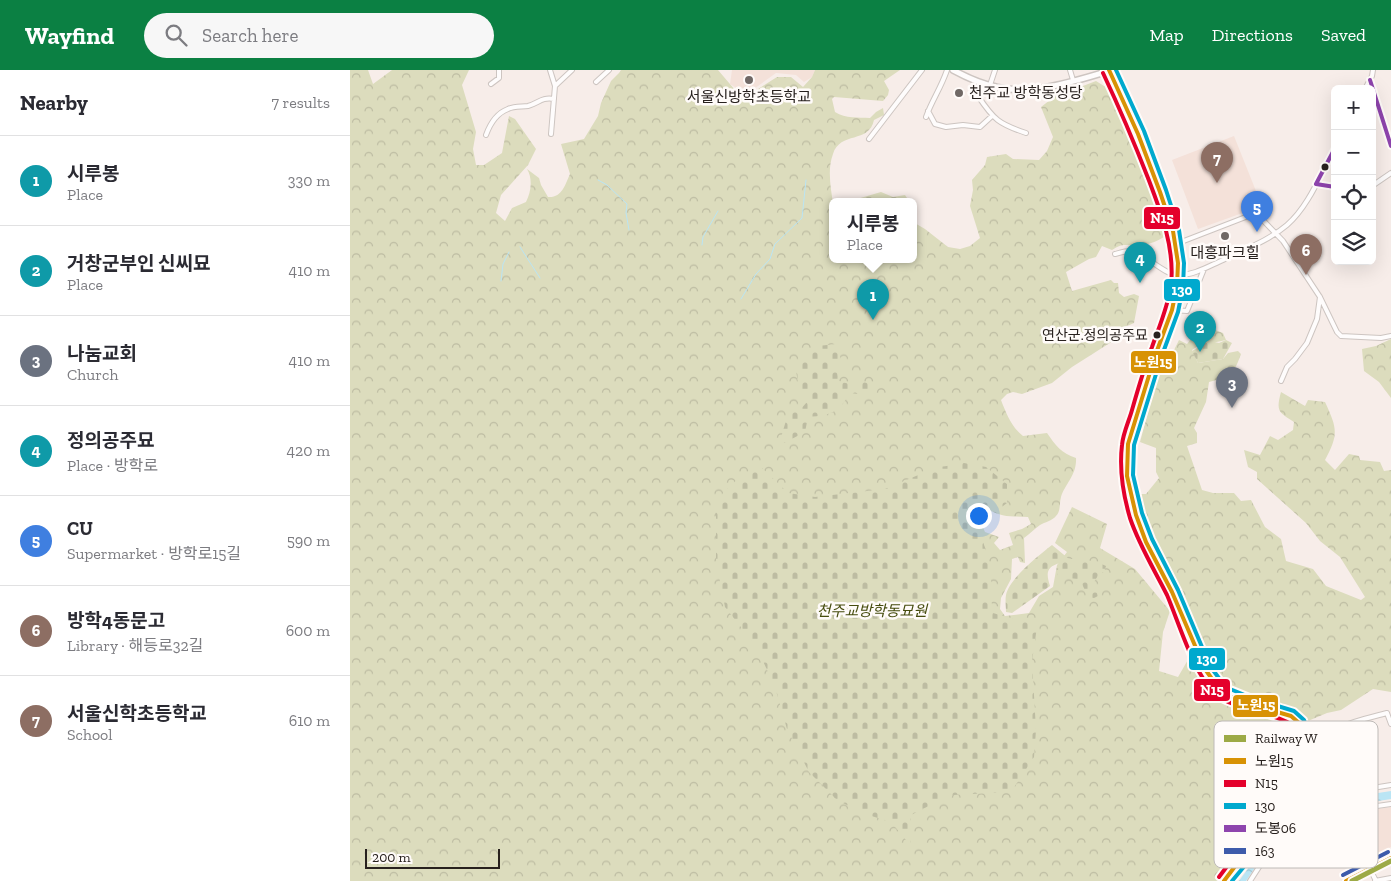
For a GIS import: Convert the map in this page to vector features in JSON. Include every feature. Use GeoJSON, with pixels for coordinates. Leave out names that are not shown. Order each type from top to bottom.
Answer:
{"type":"FeatureCollection","features":[{"type":"Feature","properties":{"kind":"main road"},"geometry":{"type":"LineString","coordinates":[[1110,70],[1150,164],[1176,244],[1178,275],[1172,310],[1130,435],[1127,476],[1136,515],[1146,542],[1172,592],[1205,669],[1218,689],[1227,695]]}},
{"type":"Feature","properties":{"kind":"main road"},"geometry":{"type":"LineString","coordinates":[[1250,704],[1284,713],[1292,716],[1297,721]]}},
{"type":"Feature","properties":{"kind":"main road"},"geometry":{"type":"LineString","coordinates":[[1378,865],[1391,858]]}},
{"type":"Feature","properties":{"kind":"main road"},"geometry":{"type":"LineString","coordinates":[[1224,881],[1234,868]]}},
{"type":"Feature","properties":{"kind":"main road"},"geometry":{"type":"LineString","coordinates":[[1346,881],[1356,879],[1370,869]]}},
{"type":"Feature","properties":{"kind":"street"},"geometry":{"type":"LineString","coordinates":[[491,84],[499,78],[499,70]]}},
{"type":"Feature","properties":{"kind":"street"},"geometry":{"type":"LineString","coordinates":[[550,70],[554,86],[551,134]]}},
{"type":"Feature","properties":{"kind":"street"},"geometry":{"type":"LineString","coordinates":[[554,86],[572,70]]}},
{"type":"Feature","properties":{"kind":"street"},"geometry":{"type":"LineString","coordinates":[[596,82],[609,70]]}},
{"type":"Feature","properties":{"kind":"street"},"geometry":{"type":"LineString","coordinates":[[869,139],[922,70]]}},
{"type":"Feature","properties":{"kind":"street"},"geometry":{"type":"LineString","coordinates":[[926,117],[932,101],[941,89],[946,70]]}},
{"type":"Feature","properties":{"kind":"street"},"geometry":{"type":"LineString","coordinates":[[953,70],[983,83],[1014,90],[1042,88],[1110,70]]}},
{"type":"Feature","properties":{"kind":"street"},"geometry":{"type":"LineString","coordinates":[[990,85],[995,70]]}},
{"type":"Feature","properties":{"kind":"street"},"geometry":{"type":"LineString","coordinates":[[1070,70],[1073,80]]}},
{"type":"Feature","properties":{"kind":"street"},"geometry":{"type":"LineString","coordinates":[[1367,85],[1373,70]]}},
{"type":"Feature","properties":{"kind":"street"},"geometry":{"type":"LineString","coordinates":[[1370,80],[1391,146]]}},
{"type":"Feature","properties":{"kind":"street"},"geometry":{"type":"LineString","coordinates":[[983,83],[978,96],[992,116],[1009,128],[1026,133]]}},
{"type":"Feature","properties":{"kind":"street"},"geometry":{"type":"LineString","coordinates":[[486,135],[490,125],[497,116],[508,109],[530,106],[545,98],[554,99]]}},
{"type":"Feature","properties":{"kind":"street"},"geometry":{"type":"LineString","coordinates":[[928,111],[935,124],[946,127],[963,125],[980,127],[992,116]]}},
{"type":"Feature","properties":{"kind":"street"},"geometry":{"type":"LineString","coordinates":[[1115,254],[1131,251],[1170,274],[1178,275],[1204,269],[1264,241],[1293,219],[1316,184],[1331,156]]}},
{"type":"Feature","properties":{"kind":"street"},"geometry":{"type":"LineString","coordinates":[[1376,183],[1391,173]]}},
{"type":"Feature","properties":{"kind":"street"},"geometry":{"type":"LineString","coordinates":[[1316,184],[1331,186]]}},
{"type":"Feature","properties":{"kind":"street"},"geometry":{"type":"LineString","coordinates":[[1176,244],[1256,213],[1283,241],[1320,297],[1337,332],[1341,336],[1381,338],[1391,336]]}},
{"type":"Feature","properties":{"kind":"street"},"geometry":{"type":"LineString","coordinates":[[1172,310],[1187,311],[1204,269]]}},
{"type":"Feature","properties":{"kind":"street"},"geometry":{"type":"LineString","coordinates":[[1281,382],[1287,367],[1306,343],[1317,319],[1320,297]]}},
{"type":"Feature","properties":{"kind":"street"},"geometry":{"type":"LineString","coordinates":[[1360,721],[1387,713],[1391,724]]}},
{"type":"Feature","properties":{"kind":"street"},"geometry":{"type":"LineString","coordinates":[[1378,787],[1391,785]]}},
{"type":"Feature","properties":{"kind":"street"},"geometry":{"type":"LineString","coordinates":[[1378,806],[1391,804]]}},
{"type":"Feature","properties":{"kind":"street"},"geometry":{"type":"LineString","coordinates":[[1250,881],[1258,868]]}},
{"type":"Feature","properties":{"kind":"street"},"geometry":{"type":"LineString","coordinates":[[1370,869],[1376,881],[1391,878]]}},
{"type":"Feature","properties":{"kind":"shaded area","name":"서울신방학초등학교"},"geometry":{"type":"Polygon","coordinates":[[[732,70],[815,70],[812,77],[804,82],[796,75],[776,73],[751,91],[743,92],[730,84],[732,70]]]}},
{"type":"Feature","properties":{"kind":"shaded area"},"geometry":{"type":"Polygon","coordinates":[[[1234,136],[1262,206],[1198,229],[1172,160],[1234,136]]]}},
{"type":"Feature","properties":{"kind":"shaded area"},"geometry":{"type":"Polygon","coordinates":[[[1391,807],[1391,847],[1378,853],[1378,809],[1391,807]]]}},
{"type":"Feature","properties":{"kind":"green space"},"geometry":{"type":"Polygon","coordinates":[[[350,70],[368,70],[373,84],[392,70],[469,70],[462,85],[476,132],[473,149],[476,165],[484,165],[502,153],[509,116],[515,119],[536,149],[528,165],[501,195],[496,213],[505,221],[512,208],[526,202],[528,198],[531,181],[527,169],[539,178],[548,197],[553,197],[560,193],[570,174],[561,144],[584,139],[598,116],[601,103],[611,81],[621,70],[718,70],[735,90],[755,91],[777,77],[791,77],[803,87],[812,77],[815,70],[900,70],[884,81],[889,90],[888,95],[883,101],[834,97],[832,99],[835,112],[843,116],[870,118],[883,108],[884,115],[874,120],[866,132],[842,142],[833,154],[830,173],[832,198],[829,198],[829,263],[917,263],[917,224],[948,247],[960,249],[970,246],[980,238],[970,206],[973,190],[972,180],[985,165],[987,157],[1006,154],[1013,159],[1039,160],[1047,151],[1053,137],[1041,107],[1050,100],[1048,95],[1075,89],[1096,81],[1104,86],[1113,86],[1130,122],[1144,159],[1168,234],[1158,240],[1139,246],[1122,245],[1112,250],[1102,246],[1096,257],[1066,272],[1072,291],[1111,280],[1114,283],[1118,283],[1119,293],[1124,297],[1134,294],[1139,296],[1134,323],[1109,332],[1113,341],[1072,367],[1052,383],[1022,394],[1013,392],[1007,394],[1001,400],[1007,415],[1019,433],[1023,436],[1047,433],[1059,448],[1066,454],[1076,458],[1075,469],[1061,497],[1058,514],[1024,538],[1025,563],[1020,562],[1018,557],[1012,559],[1011,579],[1001,598],[1000,609],[1005,616],[1029,613],[1039,596],[1053,587],[1057,565],[1067,552],[1055,543],[1072,507],[1107,524],[1100,548],[1135,569],[1170,611],[1163,632],[1159,671],[1178,677],[1189,658],[1156,550],[1142,520],[1137,494],[1146,494],[1159,478],[1156,472],[1156,448],[1140,442],[1165,349],[1174,350],[1179,340],[1187,344],[1198,330],[1210,328],[1223,333],[1226,340],[1198,346],[1192,350],[1198,363],[1223,359],[1228,353],[1238,351],[1241,354],[1236,367],[1230,374],[1209,382],[1206,402],[1194,428],[1197,433],[1197,443],[1187,446],[1202,490],[1213,493],[1234,493],[1241,501],[1251,500],[1265,527],[1281,539],[1286,561],[1313,569],[1326,586],[1361,600],[1365,597],[1340,557],[1320,541],[1306,523],[1257,479],[1257,472],[1248,467],[1244,450],[1260,455],[1270,436],[1278,440],[1293,430],[1294,422],[1282,413],[1279,407],[1281,392],[1305,406],[1308,400],[1325,402],[1335,431],[1333,444],[1325,460],[1335,470],[1349,454],[1359,456],[1360,460],[1380,462],[1384,471],[1391,470],[1391,692],[1373,689],[1341,710],[1327,713],[1308,721],[1214,721],[1214,868],[1231,868],[1219,881],[350,881],[350,70]],[[988,509],[981,516],[981,523],[985,532],[999,537],[994,543],[1000,550],[1013,545],[1009,533],[1031,524],[1028,517],[998,514],[988,509]]]}},
{"type":"Feature","properties":{"kind":"green space"},"geometry":{"type":"Polygon","coordinates":[[[881,192],[893,197],[905,195],[907,198],[860,198],[881,192]]]}},
{"type":"Feature","properties":{"kind":"green space"},"geometry":{"type":"Polygon","coordinates":[[[1391,339],[1391,398],[1379,382],[1364,371],[1362,349],[1376,346],[1391,339]]]}},
{"type":"Feature","properties":{"kind":"green space"},"geometry":{"type":"Polygon","coordinates":[[[1226,340],[1232,343],[1223,359],[1198,363],[1192,351],[1210,341],[1219,343],[1226,340]]]}},
{"type":"Feature","properties":{"kind":"green space"},"geometry":{"type":"Polygon","coordinates":[[[836,344],[842,362],[837,372],[839,381],[853,385],[861,381],[868,383],[871,393],[868,395],[850,393],[837,410],[825,415],[808,417],[805,432],[784,443],[781,439],[787,418],[788,405],[800,410],[807,402],[800,396],[796,370],[799,359],[818,346],[836,344]]]}},
{"type":"Feature","properties":{"kind":"green space","name":"천주교방학동묘원"},"geometry":{"type":"Polygon","coordinates":[[[964,463],[986,467],[1007,484],[1007,503],[999,509],[985,505],[974,513],[991,567],[993,613],[1023,622],[1038,620],[1032,661],[1036,730],[1034,757],[1011,792],[950,795],[911,815],[909,828],[911,846],[891,822],[865,814],[837,800],[809,772],[787,729],[775,687],[756,646],[725,607],[716,561],[716,512],[723,493],[743,474],[760,466],[788,493],[815,497],[885,489],[935,468],[964,463]]]}},
{"type":"Feature","properties":{"kind":"green space"},"geometry":{"type":"Polygon","coordinates":[[[1052,545],[1069,559],[1088,560],[1106,566],[1104,572],[1099,574],[1094,582],[1098,596],[1094,598],[1088,597],[1079,580],[1059,578],[1057,573],[1060,563],[1052,566],[1048,571],[1050,586],[1012,613],[1006,612],[1008,589],[1025,568],[1052,545]]]}},
{"type":"Feature","properties":{"kind":"water"},"geometry":{"type":"Polygon","coordinates":[[[1391,791],[1391,799],[1378,801],[1378,793],[1391,791]]]}},
{"type":"Feature","properties":{"kind":"water"},"geometry":{"type":"Polygon","coordinates":[[[1248,868],[1255,868],[1246,881],[1239,881],[1248,868]]]}},
{"type":"Feature","properties":{"kind":"waterway"},"geometry":{"type":"LineString","coordinates":[[598,180],[607,185],[627,204],[626,213],[629,230]]}},
{"type":"Feature","properties":{"kind":"waterway"},"geometry":{"type":"LineString","coordinates":[[741,299],[756,274],[770,259],[775,244],[802,218],[806,180]]}},
{"type":"Feature","properties":{"kind":"waterway"},"geometry":{"type":"LineString","coordinates":[[702,245],[703,237],[718,211]]}},
{"type":"Feature","properties":{"kind":"waterway"},"geometry":{"type":"LineString","coordinates":[[520,247],[540,278]]}},
{"type":"Feature","properties":{"kind":"waterway"},"geometry":{"type":"LineString","coordinates":[[501,281],[503,264],[509,252]]}},
{"type":"Feature","properties":{"kind":"tunnel"},"geometry":{"type":"LineString","coordinates":[[1227,695],[1250,704]]}},
{"type":"Feature","properties":{"kind":"rail line","name":"W"},"geometry":{"type":"LineString","coordinates":[[1378,868],[1391,861]]}},
{"type":"Feature","properties":{"kind":"rail line","name":"W"},"geometry":{"type":"LineString","coordinates":[[1352,881],[1377,868]]}},
{"type":"Feature","properties":{"kind":"transit line","name":"노원15"},"geometry":{"type":"LineString","coordinates":[[1109,70],[1138,134],[1160,192],[1173,231],[1178,263],[1177,286],[1172,310],[1155,356],[1128,444],[1127,476],[1136,515],[1146,542],[1172,592],[1205,669],[1219,689],[1227,695],[1291,716],[1297,721]]}},
{"type":"Feature","properties":{"kind":"transit line","name":"130"},"geometry":{"type":"LineString","coordinates":[[1116,70],[1144,131],[1166,190],[1179,230],[1184,263],[1183,287],[1178,312],[1161,358],[1134,445],[1133,475],[1142,513],[1152,539],[1178,590],[1210,666],[1224,685],[1252,698],[1294,711],[1304,721]]}},
{"type":"Feature","properties":{"kind":"transit line","name":"N15"},"geometry":{"type":"LineString","coordinates":[[1103,73],[1153,191],[1166,230],[1172,271],[1168,301],[1123,441],[1121,473],[1130,518],[1142,547],[1167,595],[1194,661],[1207,685],[1215,694],[1233,704],[1285,721]]}},
{"type":"Feature","properties":{"kind":"transit line","name":"도봉06"},"geometry":{"type":"LineString","coordinates":[[1370,80],[1391,146]]}},
{"type":"Feature","properties":{"kind":"transit line","name":"도봉06"},"geometry":{"type":"LineString","coordinates":[[1331,156],[1316,184],[1331,186]]}},
{"type":"Feature","properties":{"kind":"transit line","name":"163"},"geometry":{"type":"LineString","coordinates":[[1378,857],[1388,852]]}},
{"type":"Feature","properties":{"kind":"transit line","name":"노원15"},"geometry":{"type":"LineString","coordinates":[[1378,865],[1391,858]]}},
{"type":"Feature","properties":{"kind":"transit line","name":"N15"},"geometry":{"type":"LineString","coordinates":[[1219,877],[1226,868]]}},
{"type":"Feature","properties":{"kind":"transit line","name":"노원15"},"geometry":{"type":"LineString","coordinates":[[1224,881],[1234,868]]}},
{"type":"Feature","properties":{"kind":"transit line","name":"130"},"geometry":{"type":"LineString","coordinates":[[1232,881],[1243,868]]}},
{"type":"Feature","properties":{"kind":"transit line","name":"163"},"geometry":{"type":"LineString","coordinates":[[1343,875],[1357,868]]}},
{"type":"Feature","properties":{"kind":"transit line","name":"노원15"},"geometry":{"type":"LineString","coordinates":[[1346,881],[1371,868]]}},
{"type":"Feature","properties":{"kind":"place","name":"서울신방학초등학교"},"geometry":{"type":"Point","coordinates":[749,80]}},
{"type":"Feature","properties":{"kind":"place","name":"천주교 방학동성당"},"geometry":{"type":"Point","coordinates":[959,93]}},
{"type":"Feature","properties":{"kind":"place","name":"서울신학초등학교"},"geometry":{"type":"Point","coordinates":[1217,183]}},
{"type":"Feature","properties":{"kind":"place","name":"CU"},"geometry":{"type":"Point","coordinates":[1257,232]}},
{"type":"Feature","properties":{"kind":"place","name":"대흥파크힐"},"geometry":{"type":"Point","coordinates":[1225,236]}},
{"type":"Feature","properties":{"kind":"place","name":"방학4동문고"},"geometry":{"type":"Point","coordinates":[1306,275]}},
{"type":"Feature","properties":{"kind":"place","name":"정의공주묘"},"geometry":{"type":"Point","coordinates":[1140,283]}},
{"type":"Feature","properties":{"kind":"place","name":"시루봉"},"geometry":{"type":"Point","coordinates":[873,320]}},
{"type":"Feature","properties":{"kind":"place","name":"연산군.정의공주묘"},"geometry":{"type":"Point","coordinates":[1157,335]}},
{"type":"Feature","properties":{"kind":"place","name":"거창군부인 신씨묘"},"geometry":{"type":"Point","coordinates":[1200,352]}},
{"type":"Feature","properties":{"kind":"place","name":"나눔교회"},"geometry":{"type":"Point","coordinates":[1232,408]}}]}
